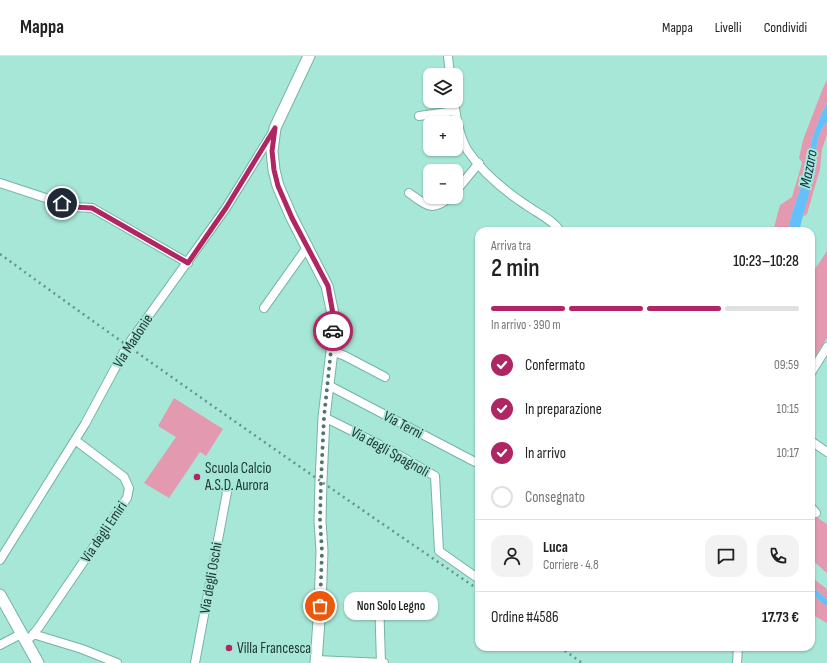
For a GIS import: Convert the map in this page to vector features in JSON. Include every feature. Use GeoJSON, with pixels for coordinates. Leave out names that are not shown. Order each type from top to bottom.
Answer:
{"type":"FeatureCollection","features":[{"type":"Feature","properties":{"kind":"street"},"geometry":{"type":"LineString","coordinates":[[309,56],[275,128],[272,151],[274,170],[284,202],[328,286],[333,314],[332,351],[324,417],[320,521],[322,551],[316,661],[382,663],[379,597]]}},
{"type":"Feature","properties":{"kind":"street"},"geometry":{"type":"LineString","coordinates":[[448,56],[449,68]]}},
{"type":"Feature","properties":{"kind":"street"},"geometry":{"type":"LineString","coordinates":[[455,108],[460,133],[468,150],[479,163],[510,194],[550,221],[556,227]]}},
{"type":"Feature","properties":{"kind":"street"},"geometry":{"type":"LineString","coordinates":[[419,116],[455,111]]}},
{"type":"Feature","properties":{"kind":"street","name":"Via Madonie"},"geometry":{"type":"LineString","coordinates":[[0,560],[75,440],[128,346],[226,208],[275,128]]}},
{"type":"Feature","properties":{"kind":"street"},"geometry":{"type":"LineString","coordinates":[[463,182],[479,163]]}},
{"type":"Feature","properties":{"kind":"street"},"geometry":{"type":"LineString","coordinates":[[0,183],[73,207],[92,208],[188,263]]}},
{"type":"Feature","properties":{"kind":"street"},"geometry":{"type":"LineString","coordinates":[[409,193],[423,203]]}},
{"type":"Feature","properties":{"kind":"street"},"geometry":{"type":"LineString","coordinates":[[424,204],[435,207],[440,204]]}},
{"type":"Feature","properties":{"kind":"street"},"geometry":{"type":"LineString","coordinates":[[264,308],[308,246]]}},
{"type":"Feature","properties":{"kind":"street"},"geometry":{"type":"LineString","coordinates":[[815,366],[827,347]]}},
{"type":"Feature","properties":{"kind":"street"},"geometry":{"type":"LineString","coordinates":[[332,351],[345,356],[385,377]]}},
{"type":"Feature","properties":{"kind":"street","name":"Via Terni"},"geometry":{"type":"LineString","coordinates":[[328,385],[475,462]]}},
{"type":"Feature","properties":{"kind":"street","name":"Via degli Spagnoli"},"geometry":{"type":"LineString","coordinates":[[324,417],[390,450],[435,476],[439,551],[475,576]]}},
{"type":"Feature","properties":{"kind":"street","name":"Via degli Emiri"},"geometry":{"type":"LineString","coordinates":[[27,636],[127,498],[129,488],[124,477],[75,440]]}},
{"type":"Feature","properties":{"kind":"street"},"geometry":{"type":"LineString","coordinates":[[815,444],[827,452]]}},
{"type":"Feature","properties":{"kind":"street","name":"Via degli Oschi"},"geometry":{"type":"LineString","coordinates":[[195,663],[227,492]]}},
{"type":"Feature","properties":{"kind":"street"},"geometry":{"type":"LineString","coordinates":[[0,595],[27,636],[38,663]]}},
{"type":"Feature","properties":{"kind":"street"},"geometry":{"type":"LineString","coordinates":[[0,645],[27,636],[82,649],[117,663]]}},
{"type":"Feature","properties":{"kind":"street"},"geometry":{"type":"LineString","coordinates":[[737,663],[738,651]]}},
{"type":"Feature","properties":{"kind":"shaded area"},"geometry":{"type":"Polygon","coordinates":[[[827,80],[827,103],[813,136],[809,154],[809,164],[792,213],[789,227],[774,227],[780,205],[792,197],[802,163],[799,158],[803,140],[827,80]]]}},
{"type":"Feature","properties":{"kind":"shaded area"},"geometry":{"type":"Polygon","coordinates":[[[827,122],[827,135],[822,149],[820,169],[807,214],[803,217],[818,139],[827,122]]]}},
{"type":"Feature","properties":{"kind":"shaded area"},"geometry":{"type":"Polygon","coordinates":[[[827,251],[827,338],[815,357],[815,269],[827,251]]]}},
{"type":"Feature","properties":{"kind":"shaded area"},"geometry":{"type":"Polygon","coordinates":[[[174,398],[223,429],[206,456],[200,452],[169,498],[144,483],[176,437],[158,426],[174,398]]]}},
{"type":"Feature","properties":{"kind":"shaded area"},"geometry":{"type":"Polygon","coordinates":[[[815,515],[827,524],[827,573],[815,562],[815,515]]]}},
{"type":"Feature","properties":{"kind":"shaded area"},"geometry":{"type":"Polygon","coordinates":[[[815,580],[827,589],[827,599],[815,589],[815,580]]]}},
{"type":"Feature","properties":{"kind":"shaded area"},"geometry":{"type":"Polygon","coordinates":[[[815,597],[827,606],[827,623],[815,616],[815,597]]]}},
{"type":"Feature","properties":{"kind":"water","name":"Mazaro"},"geometry":{"type":"Polygon","coordinates":[[[827,103],[827,122],[818,139],[814,171],[800,227],[789,227],[792,213],[809,165],[809,154],[813,136],[827,103]]]}},
{"type":"Feature","properties":{"kind":"water"},"geometry":{"type":"Polygon","coordinates":[[[815,589],[827,599],[827,606],[815,597],[815,589]]]}},
{"type":"Feature","properties":{"kind":"railway"},"geometry":{"type":"LineString","coordinates":[[0,254],[238,424],[475,587]]}},
{"type":"Feature","properties":{"kind":"railway"},"geometry":{"type":"LineString","coordinates":[[566,651],[582,663]]}},
{"type":"Feature","properties":{"kind":"way so far"},"geometry":{"type":"LineString","coordinates":[[320,606],[322,551],[320,521],[324,417],[333,331]]}},
{"type":"Feature","properties":{"kind":"place","name":"Scuola Calcio A.S.D. Aurora"},"geometry":{"type":"Point","coordinates":[197,477]}},
{"type":"Feature","properties":{"kind":"place","name":"Non Solo Legno"},"geometry":{"type":"Point","coordinates":[320,606]}},
{"type":"Feature","properties":{"kind":"place","name":"Villa Francesca"},"geometry":{"type":"Point","coordinates":[229,648]}},
{"type":"Feature","properties":{"kind":"route"},"geometry":{"type":"LineString","coordinates":[[62,203],[73,207],[92,208],[188,263],[226,208],[275,128],[272,151],[274,170],[278,186],[292,218],[328,286],[333,314],[333,331]]}}]}
